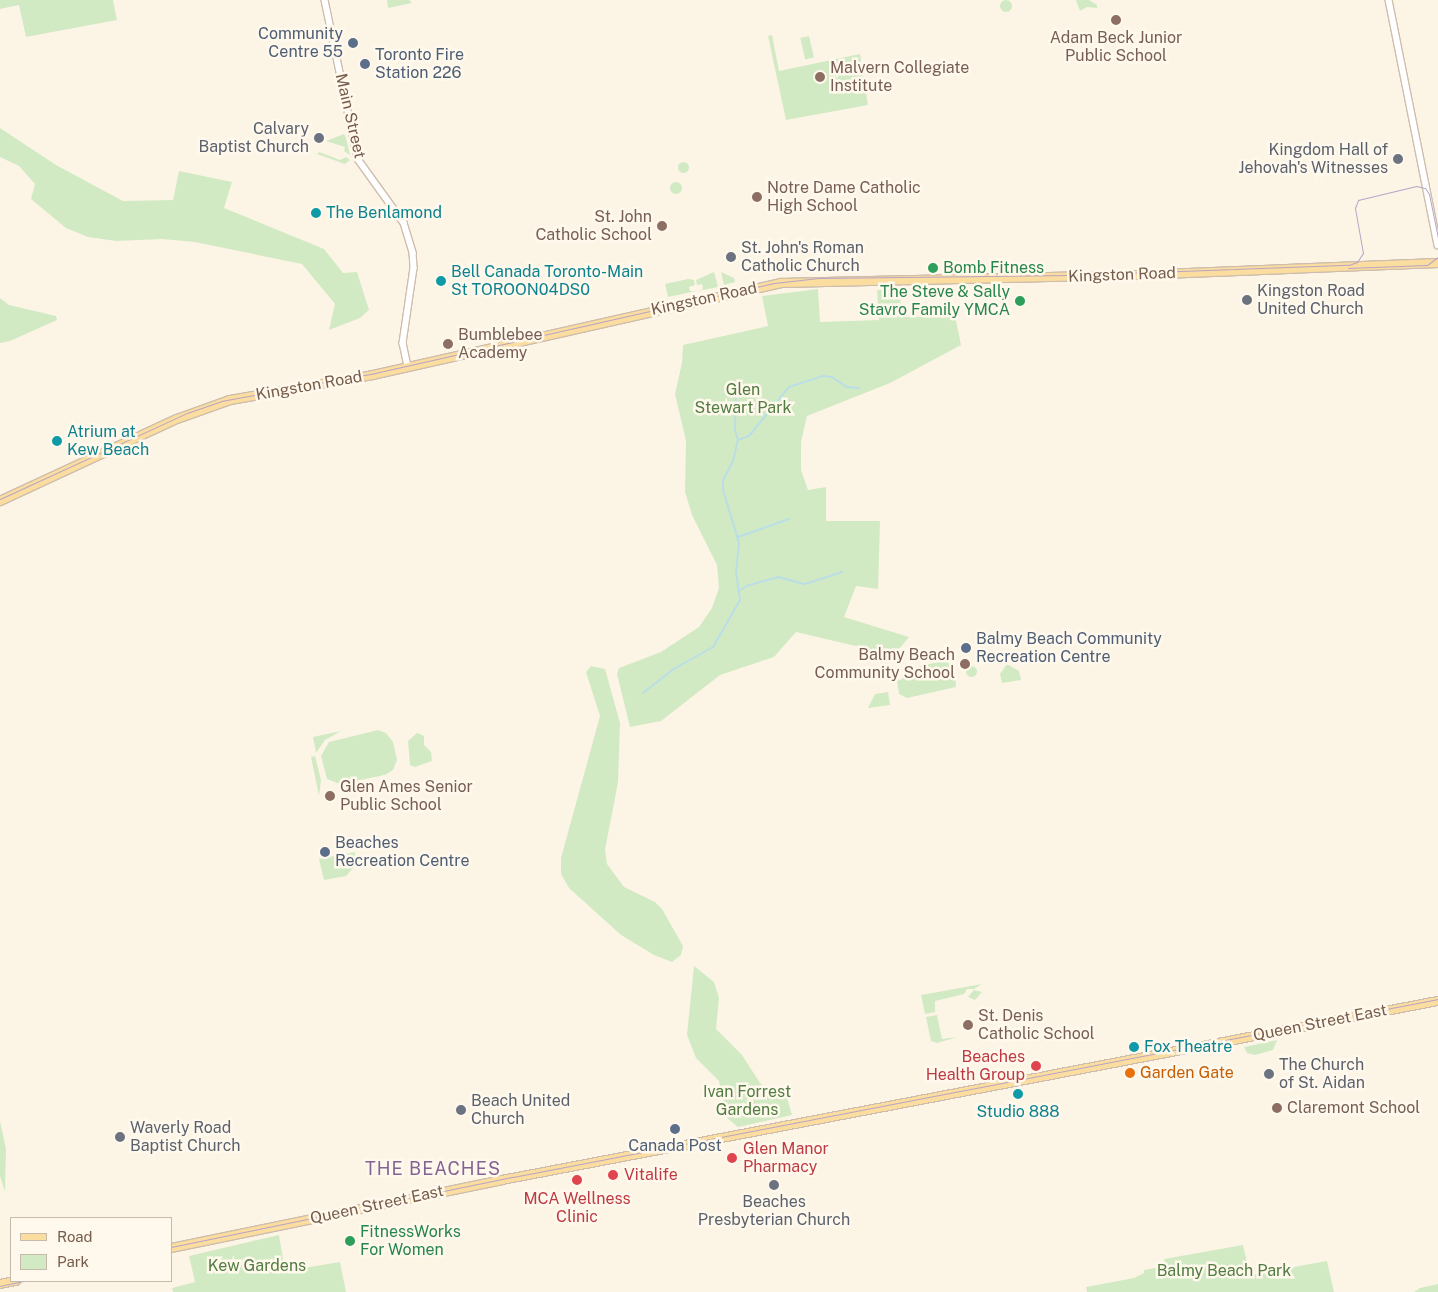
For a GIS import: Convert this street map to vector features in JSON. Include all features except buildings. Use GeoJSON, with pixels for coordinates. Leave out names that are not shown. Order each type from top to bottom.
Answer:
{"type":"FeatureCollection","features":[{"type":"Feature","properties":{"kind":"main road","name":"Kingston Road"},"geometry":{"type":"LineString","coordinates":[[0,501],[208,406],[408,367],[793,281],[1138,275],[1438,263]]}},
{"type":"Feature","properties":{"kind":"main road","name":"Queen Street East"},"geometry":{"type":"LineString","coordinates":[[172,1248],[502,1180],[1438,1000]]}},
{"type":"Feature","properties":{"kind":"street","name":"Main Street"},"geometry":{"type":"LineString","coordinates":[[325,0],[358,158],[404,223],[413,253],[414,268],[403,343],[408,367]]}},
{"type":"Feature","properties":{"kind":"street"},"geometry":{"type":"LineString","coordinates":[[1389,0],[1438,245]]}},
{"type":"Feature","properties":{"kind":"green space"},"geometry":{"type":"Polygon","coordinates":[[[0,0],[113,0],[117,20],[26,37],[19,5],[0,9],[0,0]]]}},
{"type":"Feature","properties":{"kind":"green space"},"geometry":{"type":"Polygon","coordinates":[[[387,0],[409,0],[412,3],[388,8],[387,0]]]}},
{"type":"Feature","properties":{"kind":"green space"},"geometry":{"type":"Polygon","coordinates":[[[1008,0],[1011,1],[1011,11],[1004,12],[1001,11],[1000,4],[1001,1],[1008,0]]]}},
{"type":"Feature","properties":{"kind":"green space"},"geometry":{"type":"Polygon","coordinates":[[[1076,0],[1089,0],[1097,5],[1097,8],[1087,7],[1080,11],[1076,0]]]}},
{"type":"Feature","properties":{"kind":"green space"},"geometry":{"type":"Polygon","coordinates":[[[772,35],[779,71],[860,54],[868,105],[786,120],[768,36],[772,35]]]}},
{"type":"Feature","properties":{"kind":"green space"},"geometry":{"type":"Polygon","coordinates":[[[809,36],[814,57],[805,59],[800,38],[809,36]]]}},
{"type":"Feature","properties":{"kind":"green space"},"geometry":{"type":"Polygon","coordinates":[[[0,128],[56,165],[123,201],[173,200],[179,171],[232,182],[224,208],[324,249],[343,273],[357,272],[369,310],[360,318],[329,330],[335,304],[302,264],[195,242],[162,239],[116,241],[88,237],[66,228],[31,199],[35,184],[19,166],[0,157],[0,128]]]}},
{"type":"Feature","properties":{"kind":"green space"},"geometry":{"type":"Polygon","coordinates":[[[344,134],[350,155],[344,151],[345,147],[326,141],[344,134]]]}},
{"type":"Feature","properties":{"kind":"green space"},"geometry":{"type":"Polygon","coordinates":[[[319,152],[340,160],[346,157],[350,160],[345,164],[317,154],[319,152]]]}},
{"type":"Feature","properties":{"kind":"green space"},"geometry":{"type":"Polygon","coordinates":[[[683,161],[689,167],[683,173],[677,167],[683,161]]]}},
{"type":"Feature","properties":{"kind":"green space"},"geometry":{"type":"Polygon","coordinates":[[[674,182],[678,182],[682,188],[678,194],[674,194],[670,190],[670,186],[674,182]]]}},
{"type":"Feature","properties":{"kind":"green space"},"geometry":{"type":"Polygon","coordinates":[[[714,272],[718,287],[698,291],[703,289],[702,284],[697,285],[696,280],[714,272]]]}},
{"type":"Feature","properties":{"kind":"green space"},"geometry":{"type":"Polygon","coordinates":[[[721,272],[734,278],[735,282],[724,285],[721,272]]]}},
{"type":"Feature","properties":{"kind":"green space"},"geometry":{"type":"Polygon","coordinates":[[[688,279],[694,280],[695,285],[689,287],[690,291],[696,291],[668,297],[665,284],[688,279]]]}},
{"type":"Feature","properties":{"kind":"green space","name":"Glen Stewart Park"},"geometry":{"type":"Polygon","coordinates":[[[818,289],[820,322],[879,320],[877,290],[897,289],[905,317],[955,316],[961,345],[890,383],[807,416],[801,442],[801,470],[808,490],[826,487],[826,521],[880,521],[878,589],[856,586],[844,617],[909,637],[894,655],[796,632],[774,657],[720,675],[661,721],[630,727],[617,674],[619,668],[661,652],[699,627],[712,608],[719,588],[717,565],[692,515],[685,492],[686,441],[675,394],[682,363],[683,345],[768,326],[762,296],[818,289]]]}},
{"type":"Feature","properties":{"kind":"green space"},"geometry":{"type":"Polygon","coordinates":[[[0,298],[9,305],[56,316],[57,320],[10,341],[0,343],[0,298]]]}},
{"type":"Feature","properties":{"kind":"green space"},"geometry":{"type":"Polygon","coordinates":[[[943,661],[954,663],[956,687],[907,698],[899,694],[897,681],[902,679],[908,669],[943,661]]]}},
{"type":"Feature","properties":{"kind":"green space"},"geometry":{"type":"Polygon","coordinates":[[[1007,664],[1019,671],[1021,680],[1002,683],[1000,674],[1007,664]]]}},
{"type":"Feature","properties":{"kind":"green space"},"geometry":{"type":"Polygon","coordinates":[[[971,665],[977,671],[971,677],[965,671],[971,665]]]}},
{"type":"Feature","properties":{"kind":"green space"},"geometry":{"type":"Polygon","coordinates":[[[591,666],[605,669],[620,723],[618,782],[605,850],[607,864],[624,887],[655,902],[662,909],[683,946],[681,955],[672,962],[654,955],[621,935],[569,888],[561,874],[561,858],[600,716],[586,672],[591,666]]]}},
{"type":"Feature","properties":{"kind":"green space"},"geometry":{"type":"Polygon","coordinates":[[[888,692],[890,705],[868,708],[875,694],[888,692]]]}},
{"type":"Feature","properties":{"kind":"green space"},"geometry":{"type":"Polygon","coordinates":[[[378,730],[386,733],[393,742],[397,760],[393,770],[385,775],[340,784],[327,779],[321,756],[329,742],[378,730]]]}},
{"type":"Feature","properties":{"kind":"green space"},"geometry":{"type":"Polygon","coordinates":[[[341,731],[325,740],[316,753],[313,737],[341,731]]]}},
{"type":"Feature","properties":{"kind":"green space"},"geometry":{"type":"Polygon","coordinates":[[[417,733],[424,736],[424,745],[431,752],[432,761],[415,767],[410,765],[408,741],[417,733]]]}},
{"type":"Feature","properties":{"kind":"green space"},"geometry":{"type":"Polygon","coordinates":[[[315,756],[321,780],[319,796],[311,757],[315,756]]]}},
{"type":"Feature","properties":{"kind":"green space"},"geometry":{"type":"Polygon","coordinates":[[[355,852],[354,867],[346,876],[324,880],[319,859],[355,852]]]}},
{"type":"Feature","properties":{"kind":"green space","name":"Ivan Forrest Gardens"},"geometry":{"type":"Polygon","coordinates":[[[694,966],[714,982],[719,998],[716,1029],[742,1055],[760,1083],[772,1092],[785,1091],[792,1115],[738,1127],[727,1118],[719,1081],[696,1058],[687,1035],[694,966]]]}},
{"type":"Feature","properties":{"kind":"green space"},"geometry":{"type":"Polygon","coordinates":[[[982,984],[974,989],[967,989],[964,994],[935,1001],[935,1012],[925,1014],[921,995],[982,984]]]}},
{"type":"Feature","properties":{"kind":"green space"},"geometry":{"type":"Polygon","coordinates":[[[974,990],[982,992],[975,1000],[968,997],[974,990]]]}},
{"type":"Feature","properties":{"kind":"green space"},"geometry":{"type":"Polygon","coordinates":[[[937,1015],[942,1039],[958,1037],[937,1043],[931,1041],[926,1017],[937,1015]]]}},
{"type":"Feature","properties":{"kind":"green space"},"geometry":{"type":"Polygon","coordinates":[[[1277,1040],[1273,1050],[1255,1055],[1247,1053],[1244,1047],[1277,1040]]]}},
{"type":"Feature","properties":{"kind":"green space"},"geometry":{"type":"Polygon","coordinates":[[[0,1121],[6,1149],[5,1192],[0,1176],[0,1121]]]}},
{"type":"Feature","properties":{"kind":"green space","name":"Kew Gardens"},"geometry":{"type":"Polygon","coordinates":[[[279,1235],[285,1271],[340,1262],[346,1292],[173,1292],[172,1288],[195,1282],[189,1256],[279,1235]]]}},
{"type":"Feature","properties":{"kind":"green space","name":"Balmy Beach Park"},"geometry":{"type":"Polygon","coordinates":[[[1243,1245],[1250,1275],[1327,1261],[1334,1292],[1087,1292],[1086,1287],[1134,1278],[1144,1273],[1144,1270],[1165,1266],[1164,1259],[1243,1245]]]}},
{"type":"Feature","properties":{"kind":"green space"},"geometry":{"type":"Polygon","coordinates":[[[1438,1284],[1438,1292],[1414,1292],[1420,1288],[1438,1284]]]}},
{"type":"Feature","properties":{"kind":"waterway"},"geometry":{"type":"LineString","coordinates":[[738,440],[749,436],[789,387],[823,376],[832,377],[847,387],[859,388]]}},
{"type":"Feature","properties":{"kind":"waterway"},"geometry":{"type":"LineString","coordinates":[[643,693],[672,670],[713,647],[740,600],[736,572],[739,543],[723,490],[723,480],[733,461],[738,440],[735,431],[736,385]]}},
{"type":"Feature","properties":{"kind":"waterway"},"geometry":{"type":"LineString","coordinates":[[738,537],[789,519]]}},
{"type":"Feature","properties":{"kind":"waterway"},"geometry":{"type":"LineString","coordinates":[[740,590],[749,585],[778,577],[805,584],[842,572]]}},
{"type":"Feature","properties":{"kind":"tram line"},"geometry":{"type":"LineString","coordinates":[[0,499],[187,413],[221,401],[375,373],[774,283],[819,278],[1071,275],[1349,265],[1357,262],[1363,253],[1355,208],[1358,200],[1416,186],[1425,188],[1429,194],[1438,238]]}},
{"type":"Feature","properties":{"kind":"tram line"},"geometry":{"type":"LineString","coordinates":[[1348,268],[1427,265],[1438,257]]}},
{"type":"Feature","properties":{"kind":"tram line"},"geometry":{"type":"LineString","coordinates":[[172,1247],[513,1177],[1438,999]]}},
{"type":"Feature","properties":{"kind":"tram line"},"geometry":{"type":"LineString","coordinates":[[0,1286],[19,1282]]}},
{"type":"Feature","properties":{"kind":"place","name":"Adam Beck Junior Public School"},"geometry":{"type":"Point","coordinates":[1116,20]}},
{"type":"Feature","properties":{"kind":"place","name":"Community Centre 55"},"geometry":{"type":"Point","coordinates":[353,43]}},
{"type":"Feature","properties":{"kind":"place","name":"Toronto Fire Station 226"},"geometry":{"type":"Point","coordinates":[365,64]}},
{"type":"Feature","properties":{"kind":"place","name":"Malvern Collegiate Institute"},"geometry":{"type":"Point","coordinates":[820,77]}},
{"type":"Feature","properties":{"kind":"place","name":"Calvary Baptist Church"},"geometry":{"type":"Point","coordinates":[319,138]}},
{"type":"Feature","properties":{"kind":"place","name":"Kingdom Hall of Jehovah's Witnesses"},"geometry":{"type":"Point","coordinates":[1398,159]}},
{"type":"Feature","properties":{"kind":"place","name":"Notre Dame Catholic High School"},"geometry":{"type":"Point","coordinates":[757,197]}},
{"type":"Feature","properties":{"kind":"place","name":"The Benlamond"},"geometry":{"type":"Point","coordinates":[316,213]}},
{"type":"Feature","properties":{"kind":"place","name":"St. John Catholic School"},"geometry":{"type":"Point","coordinates":[662,226]}},
{"type":"Feature","properties":{"kind":"place","name":"St. John's Roman Catholic Church"},"geometry":{"type":"Point","coordinates":[731,257]}},
{"type":"Feature","properties":{"kind":"place","name":"Bomb Fitness"},"geometry":{"type":"Point","coordinates":[933,268]}},
{"type":"Feature","properties":{"kind":"place","name":"Bell Canada Toronto-Main St TOROON04DS0"},"geometry":{"type":"Point","coordinates":[441,281]}},
{"type":"Feature","properties":{"kind":"place","name":"Kingston Road United Church"},"geometry":{"type":"Point","coordinates":[1247,300]}},
{"type":"Feature","properties":{"kind":"place","name":"The Steve & Sally Stavro Family YMCA"},"geometry":{"type":"Point","coordinates":[1020,301]}},
{"type":"Feature","properties":{"kind":"place","name":"Bumblebee Academy"},"geometry":{"type":"Point","coordinates":[448,344]}},
{"type":"Feature","properties":{"kind":"place","name":"Atrium at Kew Beach"},"geometry":{"type":"Point","coordinates":[57,441]}},
{"type":"Feature","properties":{"kind":"place","name":"Balmy Beach Community Recreation Centre"},"geometry":{"type":"Point","coordinates":[966,648]}},
{"type":"Feature","properties":{"kind":"place","name":"Balmy Beach Community School"},"geometry":{"type":"Point","coordinates":[965,664]}},
{"type":"Feature","properties":{"kind":"place","name":"Glen Ames Senior Public School"},"geometry":{"type":"Point","coordinates":[330,796]}},
{"type":"Feature","properties":{"kind":"place","name":"Beaches Recreation Centre"},"geometry":{"type":"Point","coordinates":[325,852]}},
{"type":"Feature","properties":{"kind":"place","name":"St. Denis Catholic School"},"geometry":{"type":"Point","coordinates":[968,1025]}},
{"type":"Feature","properties":{"kind":"place","name":"Fox Theatre"},"geometry":{"type":"Point","coordinates":[1134,1047]}},
{"type":"Feature","properties":{"kind":"place","name":"Beaches Health Group"},"geometry":{"type":"Point","coordinates":[1036,1066]}},
{"type":"Feature","properties":{"kind":"place","name":"Garden Gate"},"geometry":{"type":"Point","coordinates":[1130,1073]}},
{"type":"Feature","properties":{"kind":"place","name":"The Church of St. Aidan"},"geometry":{"type":"Point","coordinates":[1269,1074]}},
{"type":"Feature","properties":{"kind":"place","name":"Studio 888"},"geometry":{"type":"Point","coordinates":[1018,1094]}},
{"type":"Feature","properties":{"kind":"place","name":"Claremont School"},"geometry":{"type":"Point","coordinates":[1277,1108]}},
{"type":"Feature","properties":{"kind":"place","name":"Beach United Church"},"geometry":{"type":"Point","coordinates":[461,1110]}},
{"type":"Feature","properties":{"kind":"place","name":"Canada Post"},"geometry":{"type":"Point","coordinates":[675,1129]}},
{"type":"Feature","properties":{"kind":"place","name":"Waverly Road Baptist Church"},"geometry":{"type":"Point","coordinates":[120,1137]}},
{"type":"Feature","properties":{"kind":"place","name":"Glen Manor Pharmacy"},"geometry":{"type":"Point","coordinates":[732,1158]}},
{"type":"Feature","properties":{"kind":"place","name":"Vitalife"},"geometry":{"type":"Point","coordinates":[613,1175]}},
{"type":"Feature","properties":{"kind":"place","name":"MCA Wellness Clinic"},"geometry":{"type":"Point","coordinates":[577,1180]}},
{"type":"Feature","properties":{"kind":"place","name":"Beaches Presbyterian Church"},"geometry":{"type":"Point","coordinates":[774,1185]}},
{"type":"Feature","properties":{"kind":"place","name":"FitnessWorks For Women"},"geometry":{"type":"Point","coordinates":[350,1241]}},
{"type":"Feature","properties":{"kind":"district","name":"THE BEACHES"},"geometry":{"type":"Point","coordinates":[433,1169]}}]}
